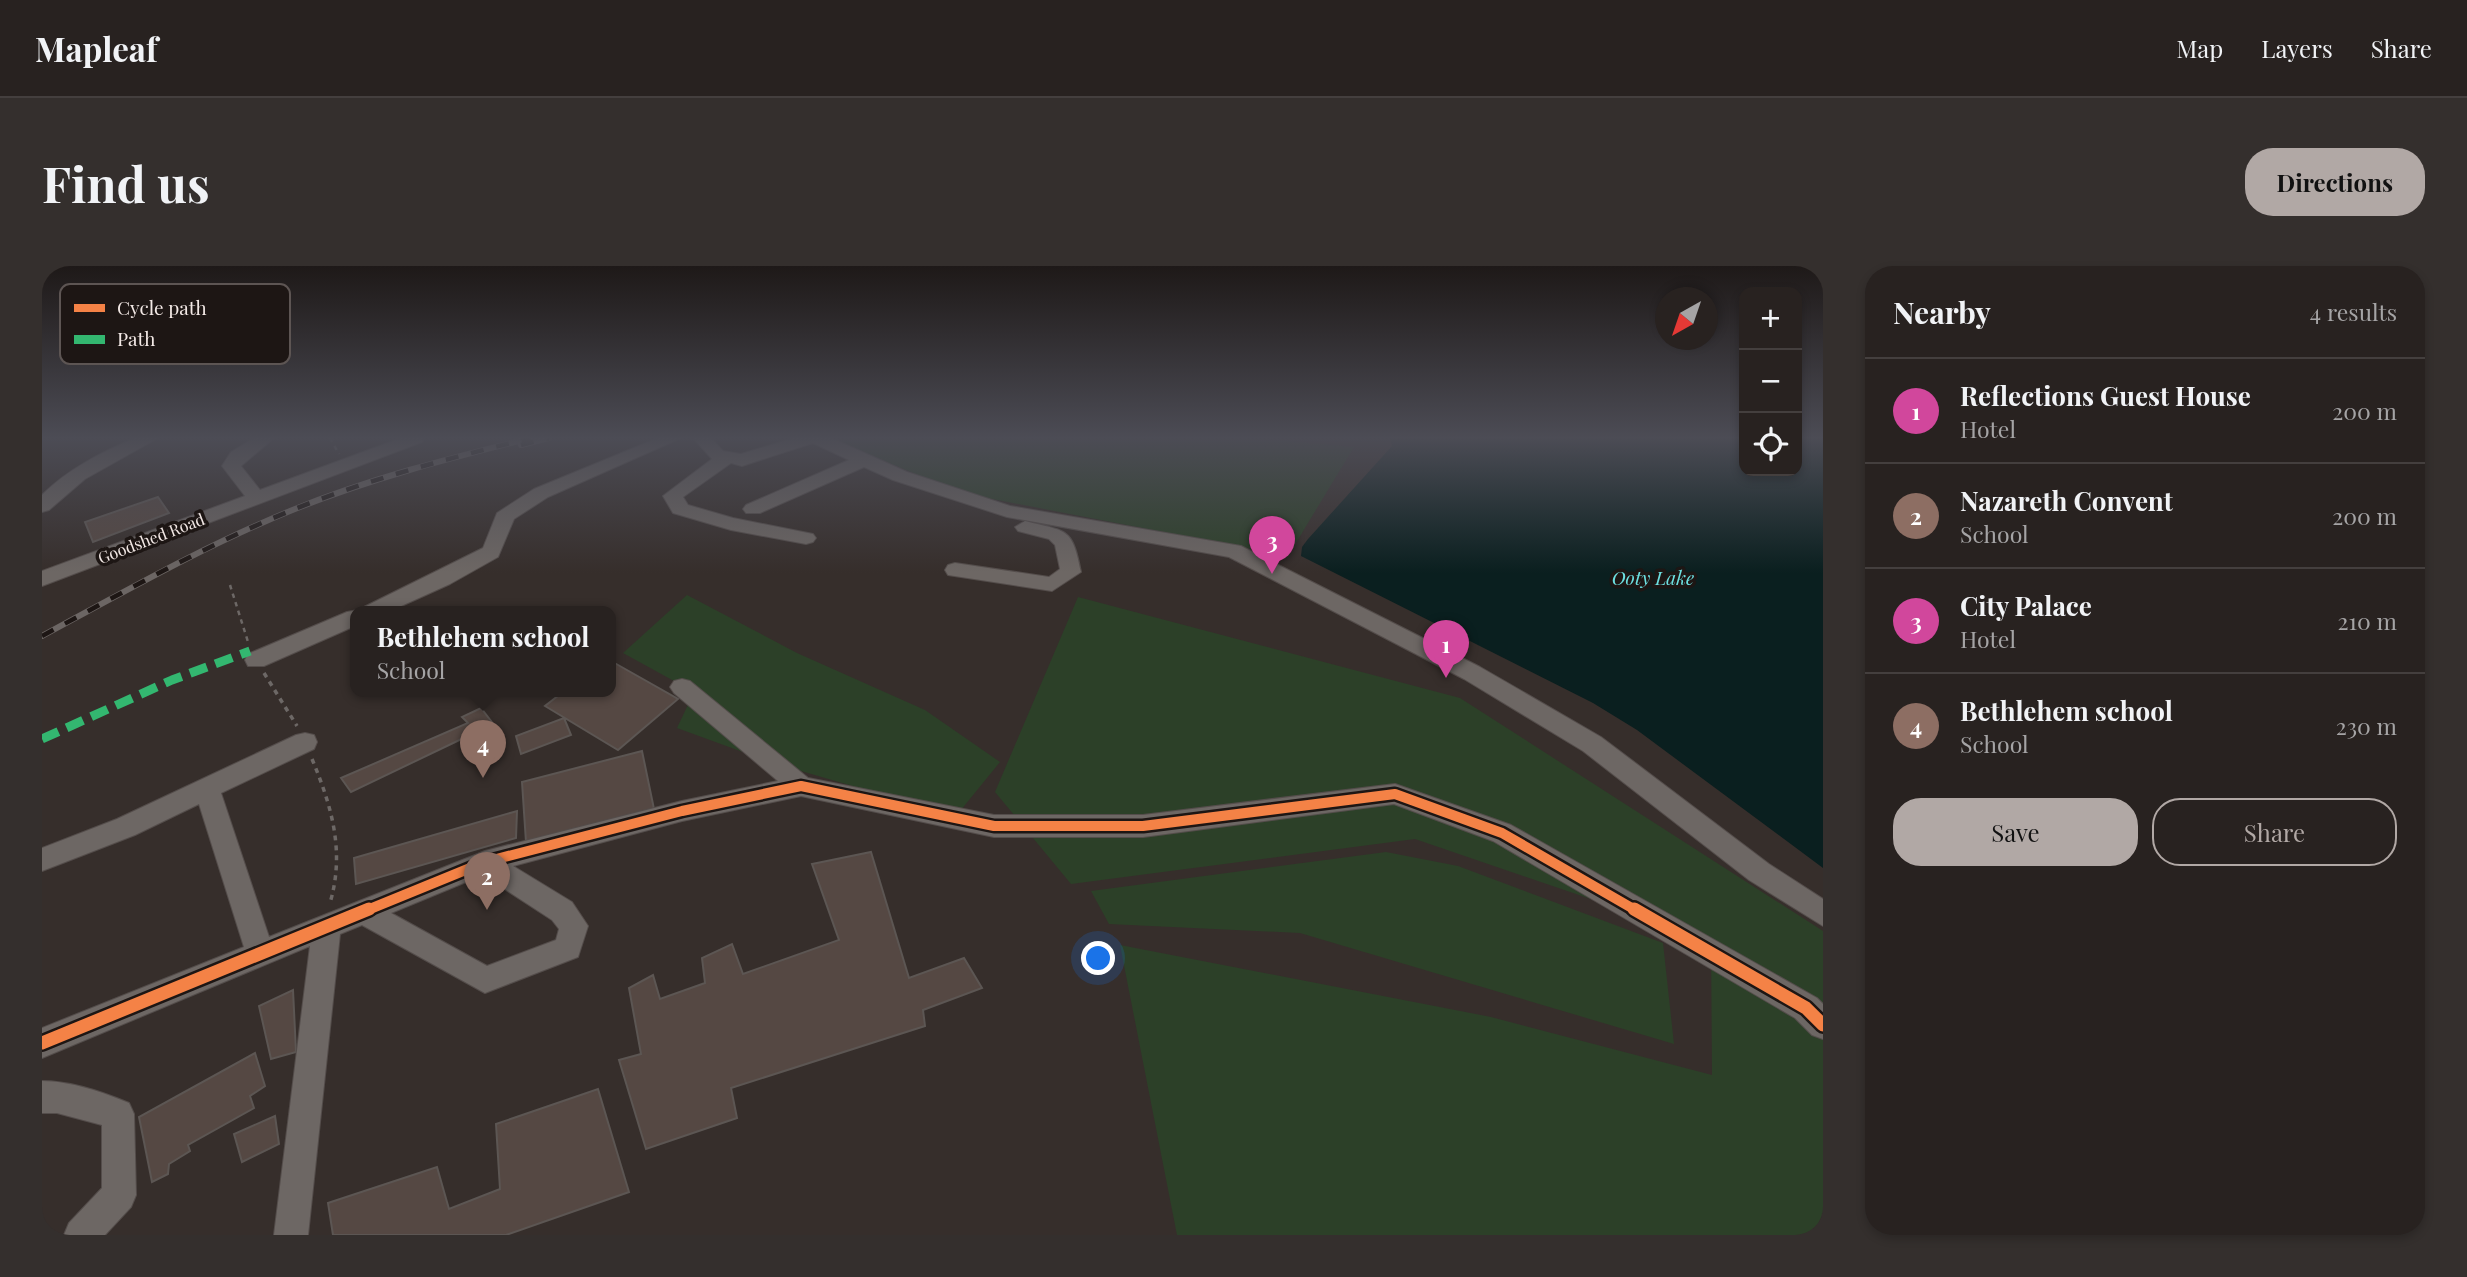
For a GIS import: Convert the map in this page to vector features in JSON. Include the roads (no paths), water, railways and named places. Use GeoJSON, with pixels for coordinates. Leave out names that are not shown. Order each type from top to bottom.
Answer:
{"type":"FeatureCollection","features":[{"type":"Feature","properties":{"kind":"street"},"geometry":{"type":"LineString","coordinates":[[42,506],[63,483]]}},
{"type":"Feature","properties":{"kind":"street"},"geometry":{"type":"LineString","coordinates":[[59,487],[65,483]]}},
{"type":"Feature","properties":{"kind":"street"},"geometry":{"type":"LineString","coordinates":[[59,487],[68,483]]}},
{"type":"Feature","properties":{"kind":"street"},"geometry":{"type":"LineString","coordinates":[[245,483],[257,498]]}},
{"type":"Feature","properties":{"kind":"street","name":"Goodshed Road"},"geometry":{"type":"LineString","coordinates":[[42,579],[296,483]]}},
{"type":"Feature","properties":{"kind":"street"},"geometry":{"type":"LineString","coordinates":[[382,606],[443,579],[491,552],[505,523],[504,517],[541,493],[564,483]]}},
{"type":"Feature","properties":{"kind":"street"},"geometry":{"type":"LineString","coordinates":[[691,483],[673,496],[680,509],[731,524],[806,538]]}},
{"type":"Feature","properties":{"kind":"street"},"geometry":{"type":"LineString","coordinates":[[753,509],[811,483]]}},
{"type":"Feature","properties":{"kind":"street"},"geometry":{"type":"LineString","coordinates":[[916,483],[934,502],[1056,535],[1065,542],[1071,572],[1052,584],[955,570]]}},
{"type":"Feature","properties":{"kind":"street"},"geometry":{"type":"LineString","coordinates":[[919,483],[1007,510],[1234,551],[1472,673],[1592,744],[1759,872],[1823,914]]}},
{"type":"Feature","properties":{"kind":"street"},"geometry":{"type":"LineString","coordinates":[[256,660],[350,619]]}},
{"type":"Feature","properties":{"kind":"street"},"geometry":{"type":"LineString","coordinates":[[682,687],[800,786]]}},
{"type":"Feature","properties":{"kind":"street"},"geometry":{"type":"LineString","coordinates":[[42,860],[126,827],[305,743]]}},
{"type":"Feature","properties":{"kind":"street"},"geometry":{"type":"LineString","coordinates":[[42,1043],[485,862],[682,811],[800,786],[994,826],[1143,826],[1395,794],[1502,834],[1806,1009],[1823,1025]]}},
{"type":"Feature","properties":{"kind":"street"},"geometry":{"type":"LineString","coordinates":[[206,789],[260,953]]}},
{"type":"Feature","properties":{"kind":"street"},"geometry":{"type":"LineString","coordinates":[[364,912],[485,980],[568,948],[574,926],[562,911],[485,862]]}},
{"type":"Feature","properties":{"kind":"street"},"geometry":{"type":"LineString","coordinates":[[291,1235],[312,1078],[327,925]]}},
{"type":"Feature","properties":{"kind":"street"},"geometry":{"type":"LineString","coordinates":[[50,1097],[118,1114],[119,1195],[81,1235]]}},
{"type":"Feature","properties":{"kind":"water","name":"Ooty Lake"},"geometry":{"type":"Polygon","coordinates":[[[1358,483],[1823,483],[1823,868],[1637,730],[1593,703],[1301,556],[1302,547],[1358,483]]]}},
{"type":"Feature","properties":{"kind":"railway"},"geometry":{"type":"LineString","coordinates":[[42,636],[195,554],[319,499],[366,483]]}},
{"type":"Feature","properties":{"kind":"place","name":"City Palace"},"geometry":{"type":"Point","coordinates":[1272,574]}},
{"type":"Feature","properties":{"kind":"place","name":"Reflections Guest House"},"geometry":{"type":"Point","coordinates":[1446,678]}},
{"type":"Feature","properties":{"kind":"place","name":"Bethlehem school"},"geometry":{"type":"Point","coordinates":[483,778]}},
{"type":"Feature","properties":{"kind":"place","name":"Nazareth Convent"},"geometry":{"type":"Point","coordinates":[487,910]}}]}
